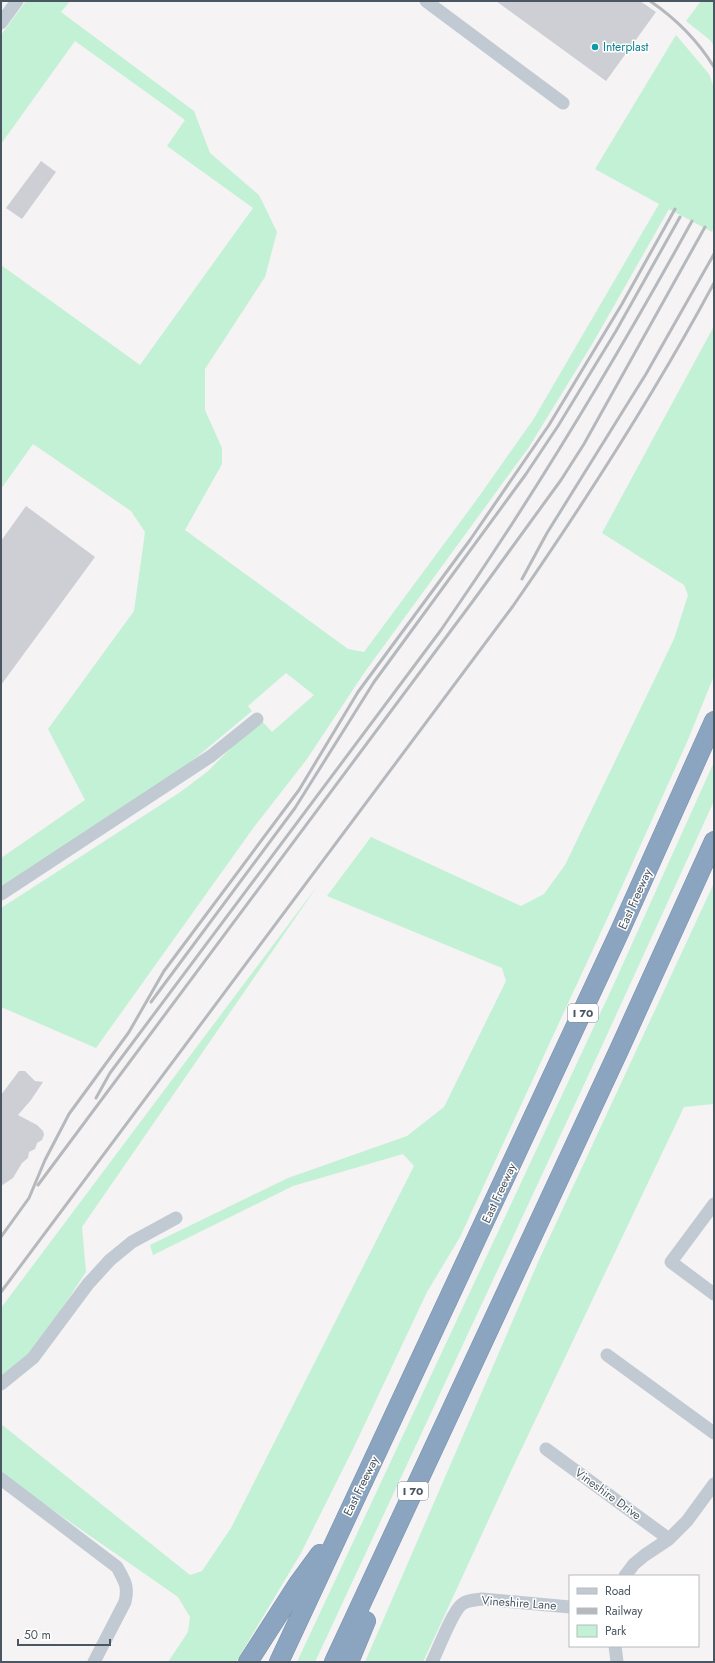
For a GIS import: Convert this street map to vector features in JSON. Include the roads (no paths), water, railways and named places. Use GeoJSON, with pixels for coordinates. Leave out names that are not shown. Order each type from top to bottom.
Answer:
{"type":"FeatureCollection","features":[{"type":"Feature","properties":{"kind":"highway","name":"East Freeway"},"geometry":{"type":"LineString","coordinates":[[279,1662],[343,1522],[616,940],[714,721]]}},
{"type":"Feature","properties":{"kind":"highway","name":"I 70"},"geometry":{"type":"LineString","coordinates":[[334,1662],[619,1050],[714,841]]}},
{"type":"Feature","properties":{"kind":"highway"},"geometry":{"type":"LineString","coordinates":[[349,1662],[474,1361]]}},
{"type":"Feature","properties":{"kind":"highway"},"geometry":{"type":"LineString","coordinates":[[248,1662],[298,1584],[343,1522]]}},
{"type":"Feature","properties":{"kind":"street"},"geometry":{"type":"LineString","coordinates":[[1,23],[17,1]]}},
{"type":"Feature","properties":{"kind":"street"},"geometry":{"type":"LineString","coordinates":[[426,1],[563,103]]}},
{"type":"Feature","properties":{"kind":"street"},"geometry":{"type":"LineString","coordinates":[[1,894],[211,756],[256,719]]}},
{"type":"Feature","properties":{"kind":"street"},"geometry":{"type":"LineString","coordinates":[[714,1204],[671,1262],[714,1294]]}},
{"type":"Feature","properties":{"kind":"street"},"geometry":{"type":"LineString","coordinates":[[1,1384],[33,1358],[88,1284],[110,1260],[132,1242],[176,1218]]}},
{"type":"Feature","properties":{"kind":"street"},"geometry":{"type":"LineString","coordinates":[[607,1355],[714,1433]]}},
{"type":"Feature","properties":{"kind":"street","name":"Vineshire Drive"},"geometry":{"type":"LineString","coordinates":[[546,1449],[669,1539]]}},
{"type":"Feature","properties":{"kind":"street"},"geometry":{"type":"LineString","coordinates":[[1,1479],[117,1567],[126,1585],[128,1593],[125,1602],[94,1662]]}},
{"type":"Feature","properties":{"kind":"street"},"geometry":{"type":"LineString","coordinates":[[626,1575],[634,1564],[669,1539],[687,1521],[714,1484]]}},
{"type":"Feature","properties":{"kind":"street","name":"Vineshire Lane"},"geometry":{"type":"LineString","coordinates":[[432,1662],[455,1612],[461,1604],[470,1600],[482,1599],[569,1607]]}},
{"type":"Feature","properties":{"kind":"street"},"geometry":{"type":"LineString","coordinates":[[615,1647],[617,1662]]}},
{"type":"Feature","properties":{"kind":"railway"},"geometry":{"type":"LineString","coordinates":[[650,1],[668,15],[693,39],[714,67]]}},
{"type":"Feature","properties":{"kind":"railway"},"geometry":{"type":"LineString","coordinates":[[1,1237],[29,1198],[45,1160],[69,1114],[129,1032],[164,971],[299,790],[358,692],[470,540],[549,425],[622,304],[675,209]]}},
{"type":"Feature","properties":{"kind":"railway"},"geometry":{"type":"LineString","coordinates":[[151,1002],[295,808],[374,682],[526,474],[558,426],[616,331],[680,217]]}},
{"type":"Feature","properties":{"kind":"railway"},"geometry":{"type":"LineString","coordinates":[[96,1098],[110,1073],[441,630],[475,581],[572,429],[633,326],[692,221]]}},
{"type":"Feature","properties":{"kind":"railway"},"geometry":{"type":"LineString","coordinates":[[38,1185],[473,601],[561,480],[584,444],[705,227]]}},
{"type":"Feature","properties":{"kind":"railway"},"geometry":{"type":"LineString","coordinates":[[522,579],[547,533],[646,374],[714,254]]}},
{"type":"Feature","properties":{"kind":"railway"},"geometry":{"type":"LineString","coordinates":[[1,1292],[513,606],[618,448],[691,325],[714,283]]}},
{"type":"Feature","properties":{"kind":"place","name":"Interplast"},"geometry":{"type":"Point","coordinates":[595,47]}}]}
